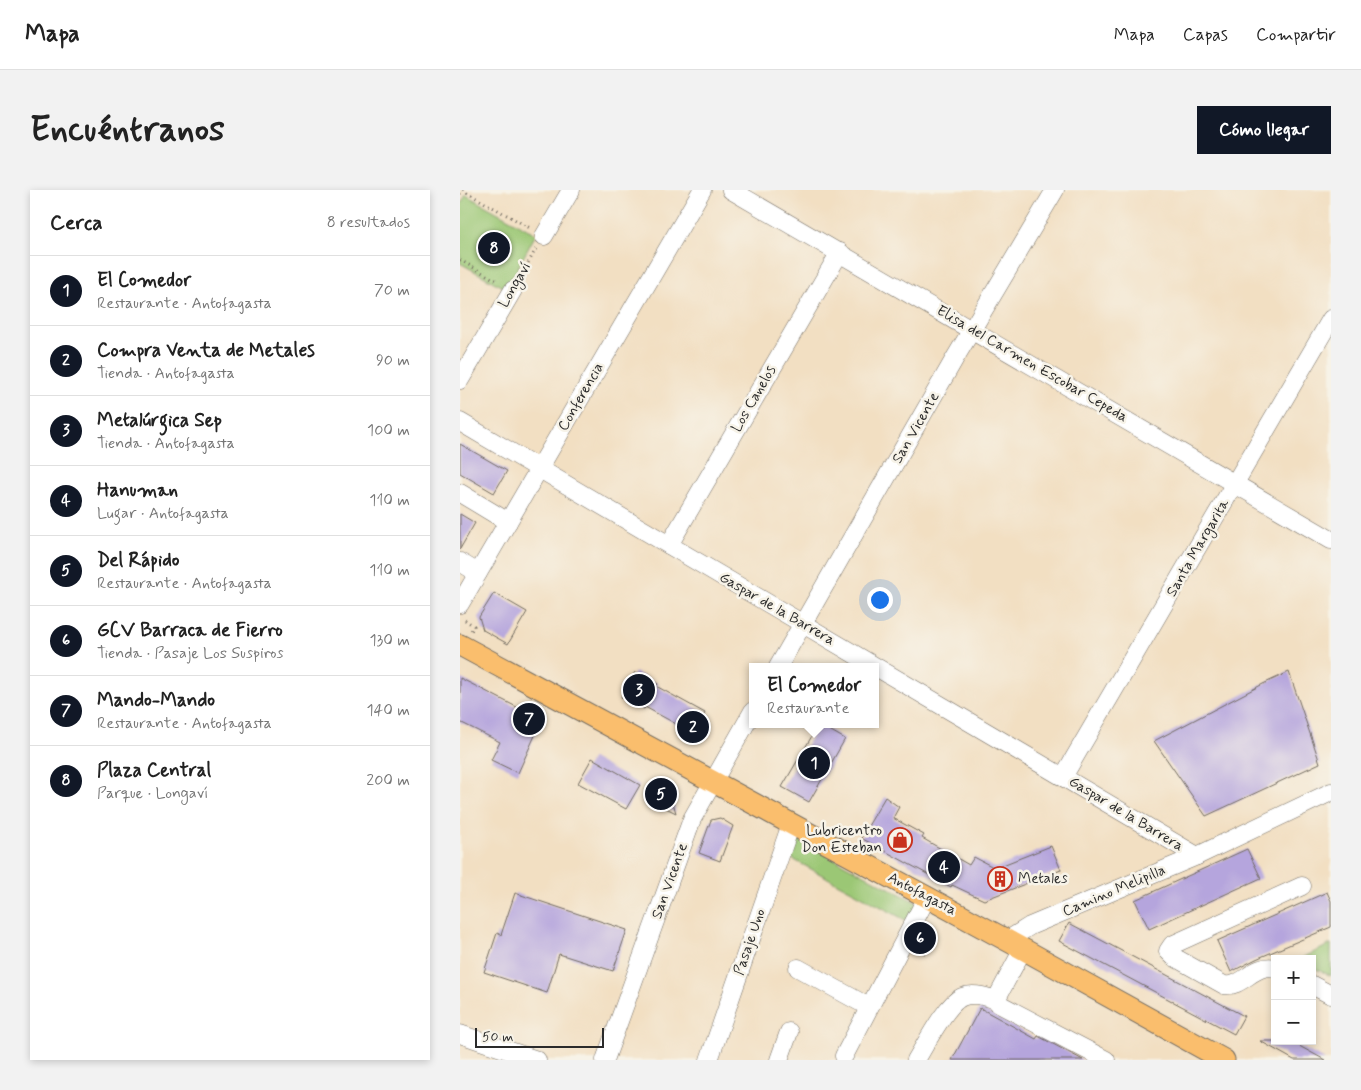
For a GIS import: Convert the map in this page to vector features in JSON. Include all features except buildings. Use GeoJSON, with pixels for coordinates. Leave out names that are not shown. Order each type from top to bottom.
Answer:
{"type":"FeatureCollection","features":[{"type":"Feature","properties":{"kind":"main road","name":"Antofagasta"},"geometry":{"type":"LineString","coordinates":[[460,645],[1224,1060]]}},
{"type":"Feature","properties":{"kind":"street"},"geometry":{"type":"LineString","coordinates":[[544,236],[570,190]]}},
{"type":"Feature","properties":{"kind":"street","name":"Conferencia"},"geometry":{"type":"LineString","coordinates":[[460,604],[702,190]]}},
{"type":"Feature","properties":{"kind":"street","name":"Elisa del Carmen Escobar Cepeda"},"geometry":{"type":"LineString","coordinates":[[731,190],[1331,540]]}},
{"type":"Feature","properties":{"kind":"street","name":"San Vicente"},"geometry":{"type":"LineString","coordinates":[[780,663],[972,329],[1055,190]]}},
{"type":"Feature","properties":{"kind":"street","name":"Los Canelos"},"geometry":{"type":"LineString","coordinates":[[669,545],[840,252]]}},
{"type":"Feature","properties":{"kind":"street","name":"Longaví"},"geometry":{"type":"LineString","coordinates":[[460,380],[513,290]]}},
{"type":"Feature","properties":{"kind":"street","name":"Santa Margarita"},"geometry":{"type":"LineString","coordinates":[[1064,778],[1331,318]]}},
{"type":"Feature","properties":{"kind":"street","name":"Gaspar de la Barrera"},"geometry":{"type":"LineString","coordinates":[[460,422],[869,663]]}},
{"type":"Feature","properties":{"kind":"street"},"geometry":{"type":"LineString","coordinates":[[460,494],[508,522]]}},
{"type":"Feature","properties":{"kind":"street"},"geometry":{"type":"LineString","coordinates":[[460,562],[478,573]]}},
{"type":"Feature","properties":{"kind":"street","name":"Gaspar de la Barrera"},"geometry":{"type":"LineString","coordinates":[[879,669],[1197,856]]}},
{"type":"Feature","properties":{"kind":"street","name":"San Vicente"},"geometry":{"type":"LineString","coordinates":[[604,1060],[692,819],[749,718]]}},
{"type":"Feature","properties":{"kind":"street","name":"Camino Melipilla"},"geometry":{"type":"LineString","coordinates":[[1015,945],[1030,926],[1197,856],[1331,792]]}},
{"type":"Feature","properties":{"kind":"street","name":"Pasaje Uno"},"geometry":{"type":"LineString","coordinates":[[709,1060],[791,824]]}},
{"type":"Feature","properties":{"kind":"street"},"geometry":{"type":"LineString","coordinates":[[1271,967],[1265,966],[1258,969],[1231,986],[1224,985],[1174,957],[1168,951],[1172,945],[1302,886]]}},
{"type":"Feature","properties":{"kind":"street"},"geometry":{"type":"LineString","coordinates":[[844,1056],[927,897]]}},
{"type":"Feature","properties":{"kind":"street"},"geometry":{"type":"LineString","coordinates":[[997,1000],[1015,945]]}},
{"type":"Feature","properties":{"kind":"street"},"geometry":{"type":"LineString","coordinates":[[798,968],[869,1007]]}},
{"type":"Feature","properties":{"kind":"street"},"geometry":{"type":"LineString","coordinates":[[1316,987],[1331,995]]}},
{"type":"Feature","properties":{"kind":"street"},"geometry":{"type":"LineString","coordinates":[[916,1060],[948,1009],[963,996],[978,995],[997,1000],[1002,1006],[1106,1060]]}},
{"type":"Feature","properties":{"kind":"street"},"geometry":{"type":"LineString","coordinates":[[779,1060],[789,1032]]}},
{"type":"Feature","properties":{"kind":"street"},"geometry":{"type":"LineString","coordinates":[[460,1034],[537,1060]]}},
{"type":"Feature","properties":{"kind":"path"},"geometry":{"type":"LineString","coordinates":[[460,194],[462,190],[544,236]]}},
{"type":"Feature","properties":{"kind":"path","name":"Longaví"},"geometry":{"type":"LineString","coordinates":[[513,290],[544,236]]}},
{"type":"Feature","properties":{"kind":"path"},"geometry":{"type":"LineString","coordinates":[[460,260],[513,290]]}},
{"type":"Feature","properties":{"kind":"green space"},"geometry":{"type":"Polygon","coordinates":[[[466,195],[536,234],[506,289],[460,263],[460,206],[466,195]]]}},
{"type":"Feature","properties":{"kind":"green space"},"geometry":{"type":"Polygon","coordinates":[[[793,837],[921,905],[911,923],[787,856],[793,837]]]}},
{"type":"Feature","properties":{"kind":"green space"},"geometry":{"type":"Polygon","coordinates":[[[1331,944],[1331,976],[1316,969],[1316,955],[1308,955],[1331,944]]]}},
{"type":"Feature","properties":{"kind":"place","name":"Plaza Central"},"geometry":{"type":"Point","coordinates":[494,248]}},
{"type":"Feature","properties":{"kind":"place","name":"Metalúrgica Sep"},"geometry":{"type":"Point","coordinates":[639,690]}},
{"type":"Feature","properties":{"kind":"place","name":"Mando-Mando"},"geometry":{"type":"Point","coordinates":[529,719]}},
{"type":"Feature","properties":{"kind":"place","name":"Compra Venta de Metales"},"geometry":{"type":"Point","coordinates":[693,727]}},
{"type":"Feature","properties":{"kind":"place","name":"El Comedor"},"geometry":{"type":"Point","coordinates":[814,763]}},
{"type":"Feature","properties":{"kind":"place","name":"Del Rápido"},"geometry":{"type":"Point","coordinates":[661,794]}},
{"type":"Feature","properties":{"kind":"place","name":"Lubricentro Don Esteban"},"geometry":{"type":"Point","coordinates":[900,840]}},
{"type":"Feature","properties":{"kind":"place","name":"Hanuman"},"geometry":{"type":"Point","coordinates":[944,867]}},
{"type":"Feature","properties":{"kind":"place","name":"Metales"},"geometry":{"type":"Point","coordinates":[1000,879]}},
{"type":"Feature","properties":{"kind":"place","name":"GCV Barraca de Fierro"},"geometry":{"type":"Point","coordinates":[920,938]}}]}
